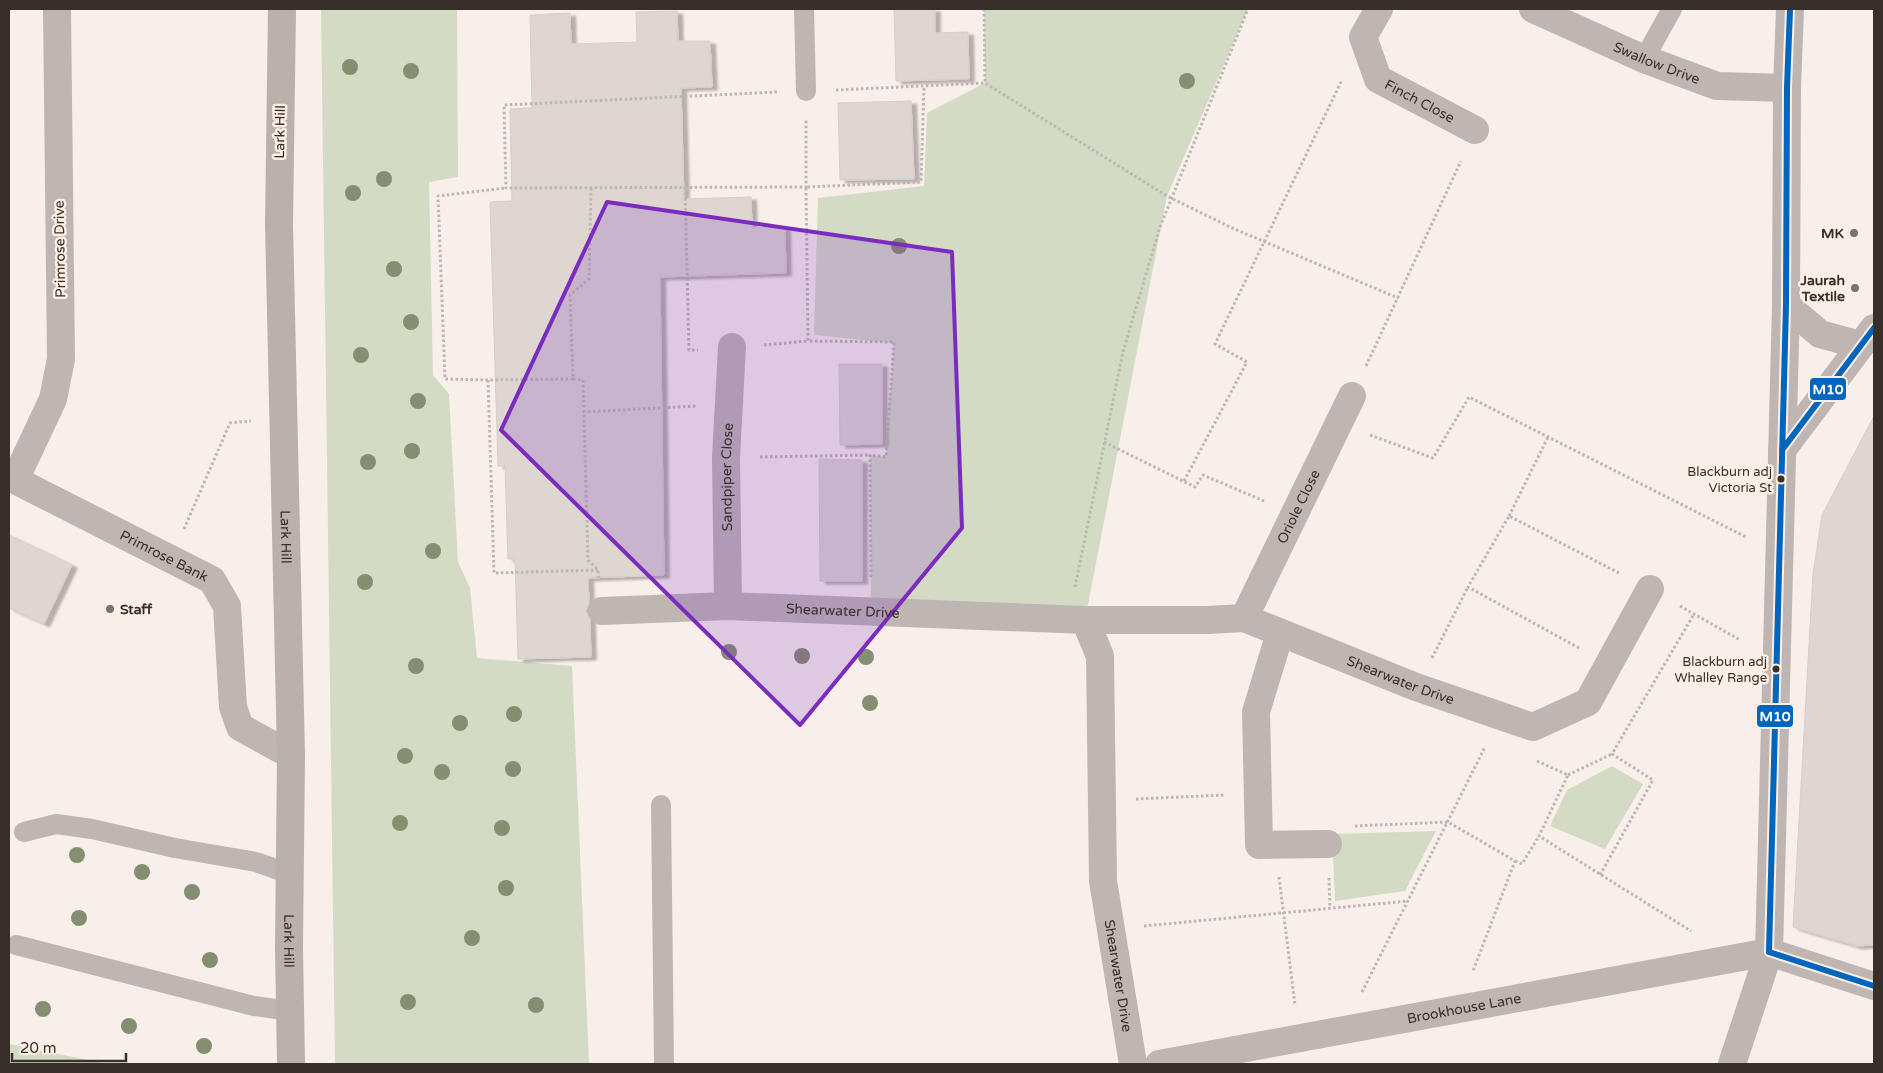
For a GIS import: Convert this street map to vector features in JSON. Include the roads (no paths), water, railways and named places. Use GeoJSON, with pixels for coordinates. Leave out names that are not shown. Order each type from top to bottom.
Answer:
{"type":"FeatureCollection","features":[{"type":"Feature","properties":{"kind":"highway","name":"Lark Hill"},"geometry":{"type":"LineString","coordinates":[[282,9],[279,224],[291,755],[291,1064]]}},
{"type":"Feature","properties":{"kind":"street","name":"Primrose Drive"},"geometry":{"type":"LineString","coordinates":[[12,478],[53,399],[61,359],[57,9]]}},
{"type":"Feature","properties":{"kind":"street","name":"Finch Close"},"geometry":{"type":"LineString","coordinates":[[1379,9],[1363,37],[1378,79],[1475,130]]}},
{"type":"Feature","properties":{"kind":"street","name":"Swallow Drive"},"geometry":{"type":"LineString","coordinates":[[1533,9],[1644,59],[1717,86],[1787,88]]}},
{"type":"Feature","properties":{"kind":"street"},"geometry":{"type":"LineString","coordinates":[[1732,1064],[1769,952],[1786,305],[1787,88],[1790,9]]}},
{"type":"Feature","properties":{"kind":"street"},"geometry":{"type":"LineString","coordinates":[[1786,305],[1820,334],[1867,336]]}},
{"type":"Feature","properties":{"kind":"street"},"geometry":{"type":"LineString","coordinates":[[1782,450],[1867,336]]}},
{"type":"Feature","properties":{"kind":"street","name":"Sandpiper Close"},"geometry":{"type":"LineString","coordinates":[[728,606],[726,457],[732,347]]}},
{"type":"Feature","properties":{"kind":"street","name":"Oriole Close"},"geometry":{"type":"LineString","coordinates":[[1244,618],[1352,396]]}},
{"type":"Feature","properties":{"kind":"street","name":"Primrose Bank"},"geometry":{"type":"LineString","coordinates":[[12,478],[212,580],[228,606],[233,707],[240,728],[291,755]]}},
{"type":"Feature","properties":{"kind":"street","name":"Shearwater Drive"},"geometry":{"type":"LineString","coordinates":[[602,611],[728,606],[1076,620],[1207,620],[1244,618],[1416,687],[1533,727],[1588,702],[1650,589]]}},
{"type":"Feature","properties":{"kind":"street","name":"Shearwater Drive"},"geometry":{"type":"LineString","coordinates":[[1076,620],[1100,656],[1103,881],[1133,1064]]}},
{"type":"Feature","properties":{"kind":"street"},"geometry":{"type":"LineString","coordinates":[[1280,633],[1256,712],[1259,845],[1328,844]]}},
{"type":"Feature","properties":{"kind":"street"},"geometry":{"type":"LineString","coordinates":[[1769,952],[1874,986]]}},
{"type":"Feature","properties":{"kind":"street","name":"Brookhouse Lane"},"geometry":{"type":"LineString","coordinates":[[1160,1064],[1769,952]]}},
{"type":"Feature","properties":{"kind":"lane"},"geometry":{"type":"LineString","coordinates":[[804,9],[806,91]]}},
{"type":"Feature","properties":{"kind":"lane"},"geometry":{"type":"LineString","coordinates":[[1644,59],[1672,9]]}},
{"type":"Feature","properties":{"kind":"lane"},"geometry":{"type":"LineString","coordinates":[[661,805],[664,1064]]}},
{"type":"Feature","properties":{"kind":"lane"},"geometry":{"type":"LineString","coordinates":[[24,832],[56,824],[92,829],[175,848],[256,862],[290,874]]}},
{"type":"Feature","properties":{"kind":"lane"},"geometry":{"type":"LineString","coordinates":[[16,946],[254,1006],[290,1011]]}},
{"type":"Feature","properties":{"kind":"place","name":"MK"},"geometry":{"type":"Point","coordinates":[1854,233]}},
{"type":"Feature","properties":{"kind":"place","name":"Jaurah Textile"},"geometry":{"type":"Point","coordinates":[1855,288]}},
{"type":"Feature","properties":{"kind":"place","name":"Blackburn adj Victoria St"},"geometry":{"type":"Point","coordinates":[1781,479]}},
{"type":"Feature","properties":{"kind":"place","name":"Staff"},"geometry":{"type":"Point","coordinates":[110,609]}},
{"type":"Feature","properties":{"kind":"place","name":"Blackburn adj Whalley Range"},"geometry":{"type":"Point","coordinates":[1776,669]}}]}
